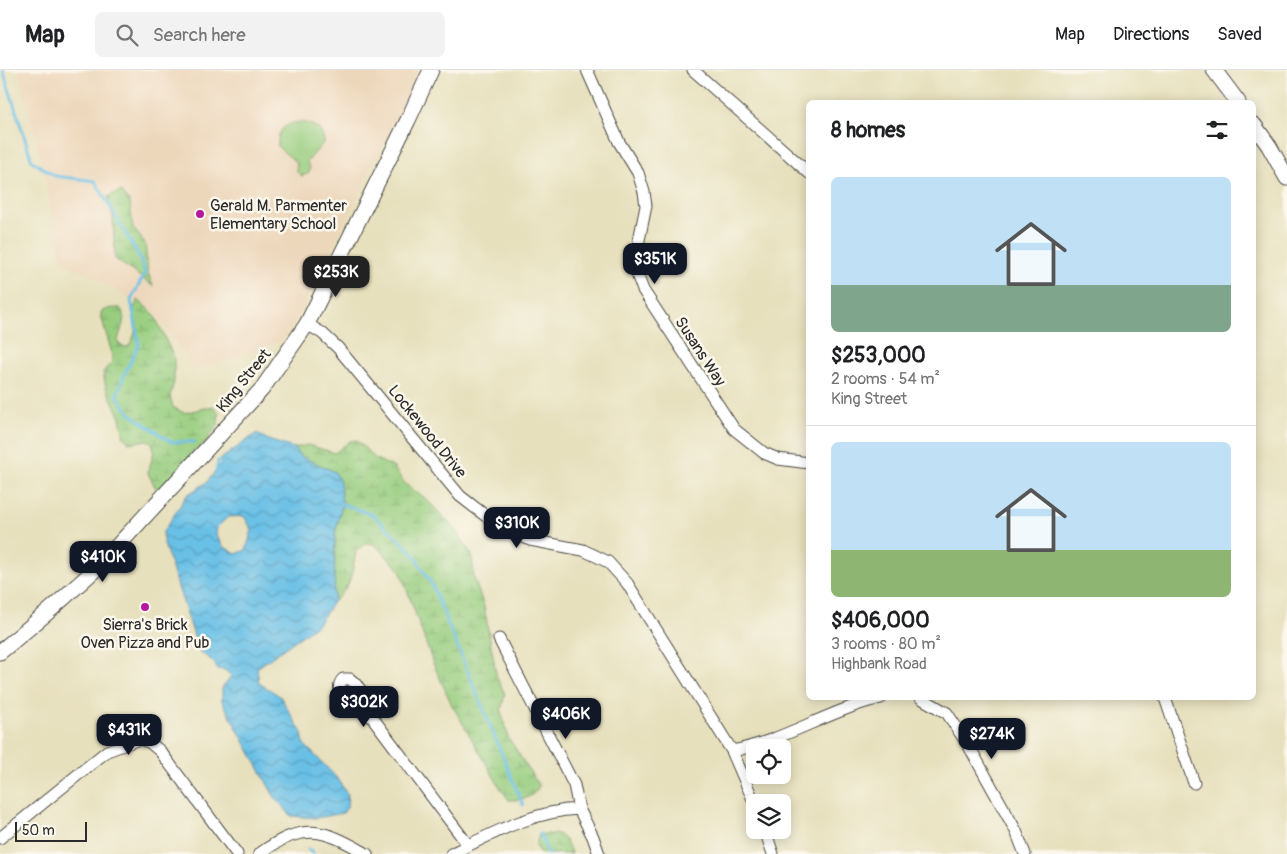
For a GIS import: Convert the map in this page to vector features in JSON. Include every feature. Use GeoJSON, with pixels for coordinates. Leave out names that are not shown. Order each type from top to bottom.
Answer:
{"type":"FeatureCollection","features":[{"type":"Feature","properties":{"kind":"main road","name":"King Street"},"geometry":{"type":"LineString","coordinates":[[0,652],[99,566],[262,389],[307,324],[431,70]]}},
{"type":"Feature","properties":{"kind":"main road"},"geometry":{"type":"LineString","coordinates":[[1216,70],[1237,100]]}},
{"type":"Feature","properties":{"kind":"main road"},"geometry":{"type":"LineString","coordinates":[[1256,128],[1287,178]]}},
{"type":"Feature","properties":{"kind":"street","name":"Susans Way"},"geometry":{"type":"LineString","coordinates":[[587,70],[619,142],[638,173],[644,192],[646,206],[638,245],[637,266],[638,277],[643,290],[734,429],[764,453],[778,459],[806,462]]}},
{"type":"Feature","properties":{"kind":"street"},"geometry":{"type":"LineString","coordinates":[[693,70],[806,170]]}},
{"type":"Feature","properties":{"kind":"street","name":"Lockewood Drive"},"geometry":{"type":"LineString","coordinates":[[307,324],[322,333],[338,348],[460,496],[500,527],[530,540],[583,550],[608,562],[627,583],[732,751],[751,794]]}},
{"type":"Feature","properties":{"kind":"street"},"geometry":{"type":"LineString","coordinates":[[499,639],[570,777],[576,792],[579,809],[593,836],[599,854]]}},
{"type":"Feature","properties":{"kind":"street"},"geometry":{"type":"LineString","coordinates":[[732,751],[753,747],[859,703],[872,700]]}},
{"type":"Feature","properties":{"kind":"street"},"geometry":{"type":"LineString","coordinates":[[924,700],[947,714],[965,741],[1016,831],[1025,854]]}},
{"type":"Feature","properties":{"kind":"street"},"geometry":{"type":"LineString","coordinates":[[1166,700],[1194,783]]}},
{"type":"Feature","properties":{"kind":"street"},"geometry":{"type":"LineString","coordinates":[[372,717],[468,845]]}},
{"type":"Feature","properties":{"kind":"street"},"geometry":{"type":"LineString","coordinates":[[0,838],[98,758],[116,747],[139,739],[149,742],[160,751],[237,854]]}},
{"type":"Feature","properties":{"kind":"street"},"geometry":{"type":"LineString","coordinates":[[450,854],[538,815],[579,809]]}},
{"type":"Feature","properties":{"kind":"street"},"geometry":{"type":"LineString","coordinates":[[259,854],[284,839],[297,834],[314,832],[336,837],[367,854]]}},
{"type":"Feature","properties":{"kind":"street"},"geometry":{"type":"LineString","coordinates":[[768,839],[773,854]]}},
{"type":"Feature","properties":{"kind":"shaded area","name":"Gerald M. Parmenter Elementary School"},"geometry":{"type":"Polygon","coordinates":[[[18,70],[420,70],[296,322],[282,341],[195,371],[154,311],[62,261],[42,166],[18,70]]]}},
{"type":"Feature","properties":{"kind":"green space"},"geometry":{"type":"Polygon","coordinates":[[[300,122],[309,124],[319,130],[324,142],[307,162],[310,169],[309,173],[302,176],[296,171],[297,163],[278,147],[280,132],[290,124],[300,122]]]}},
{"type":"Feature","properties":{"kind":"green space"},"geometry":{"type":"Polygon","coordinates":[[[121,191],[130,203],[133,228],[145,243],[148,273],[153,286],[115,259],[113,216],[108,202],[109,196],[121,191]]]}},
{"type":"Feature","properties":{"kind":"green space"},"geometry":{"type":"Polygon","coordinates":[[[138,300],[154,314],[174,358],[174,382],[170,396],[173,407],[184,413],[213,406],[219,413],[218,425],[205,443],[186,460],[168,487],[163,490],[155,487],[148,473],[154,451],[152,442],[146,440],[130,443],[124,438],[120,418],[106,387],[103,372],[112,362],[111,350],[101,312],[120,308],[123,312],[124,320],[118,342],[121,346],[128,347],[134,334],[135,321],[132,312],[138,300]]]}},
{"type":"Feature","properties":{"kind":"green space"},"geometry":{"type":"Polygon","coordinates":[[[356,440],[376,459],[393,467],[406,485],[425,498],[454,528],[472,555],[474,578],[484,607],[497,678],[505,694],[501,711],[508,737],[539,786],[527,798],[509,800],[501,789],[452,705],[433,663],[400,570],[374,544],[366,543],[356,551],[348,584],[334,601],[335,534],[342,504],[335,472],[300,456],[294,448],[308,445],[335,453],[350,441],[356,440]]]}},
{"type":"Feature","properties":{"kind":"green space"},"geometry":{"type":"Polygon","coordinates":[[[539,834],[558,834],[565,840],[572,854],[540,854],[536,845],[539,834]]]}},
{"type":"Feature","properties":{"kind":"water"},"geometry":{"type":"Polygon","coordinates":[[[257,433],[268,440],[294,448],[300,456],[335,472],[340,482],[342,504],[335,534],[334,601],[318,624],[257,668],[259,683],[280,696],[302,733],[304,744],[337,778],[348,795],[347,807],[343,813],[317,818],[291,816],[274,796],[222,701],[222,688],[231,676],[225,670],[217,669],[214,662],[199,651],[163,541],[163,532],[187,495],[207,482],[221,464],[221,459],[257,433]],[[244,516],[228,517],[217,527],[216,535],[223,546],[236,554],[246,550],[252,530],[244,516]]]}},
{"type":"Feature","properties":{"kind":"waterway"},"geometry":{"type":"LineString","coordinates":[[3,70],[32,161],[55,176],[95,181],[139,256],[145,273],[131,300],[139,344],[117,395],[129,413],[171,442],[195,442]]}},
{"type":"Feature","properties":{"kind":"waterway"},"geometry":{"type":"LineString","coordinates":[[216,472],[218,461],[223,463]]}},
{"type":"Feature","properties":{"kind":"waterway"},"geometry":{"type":"LineString","coordinates":[[340,503],[373,515],[413,553],[432,585],[523,805]]}},
{"type":"Feature","properties":{"kind":"waterway"},"geometry":{"type":"LineString","coordinates":[[540,834],[548,854]]}},
{"type":"Feature","properties":{"kind":"waterway"},"geometry":{"type":"LineString","coordinates":[[308,849],[313,854]]}},
{"type":"Feature","properties":{"kind":"place","name":"Gerald M. Parmenter Elementary School"},"geometry":{"type":"Point","coordinates":[200,214]}},
{"type":"Feature","properties":{"kind":"place","name":"Sierra's Brick Oven Pizza and Pub"},"geometry":{"type":"Point","coordinates":[145,607]}}]}
